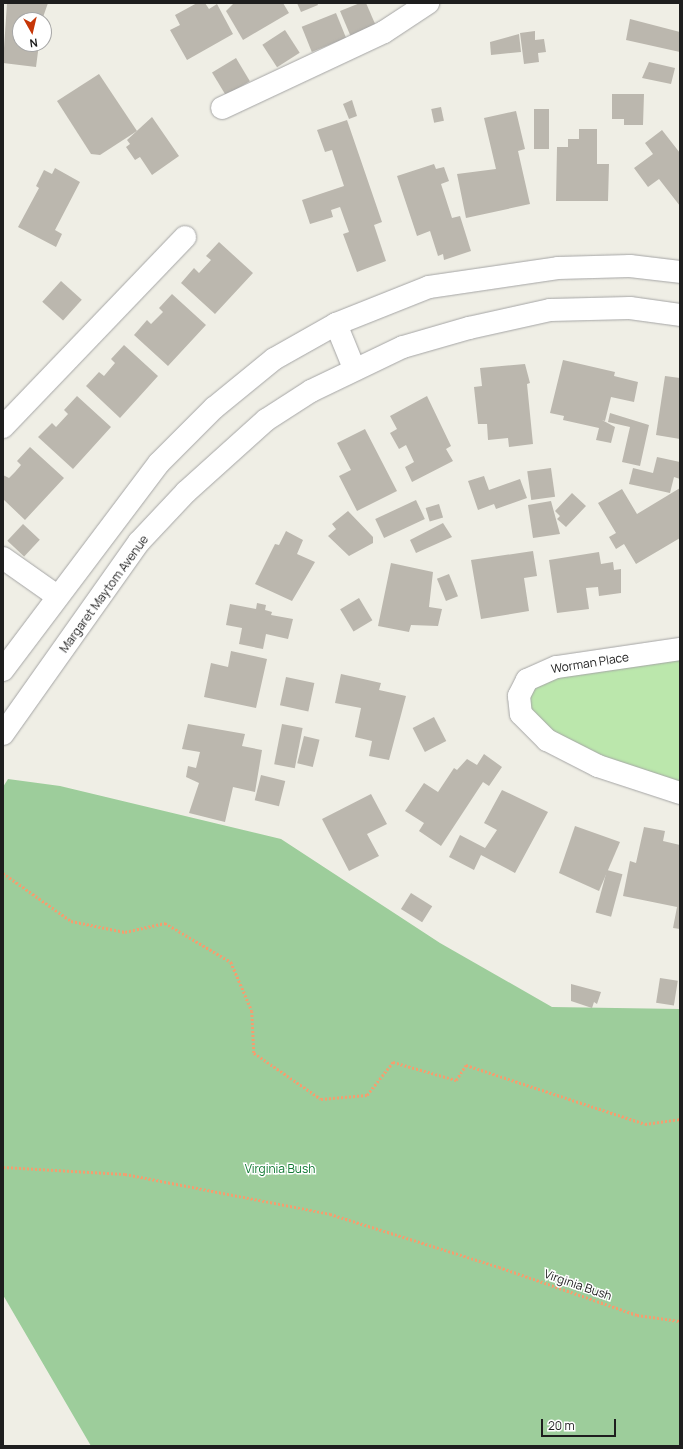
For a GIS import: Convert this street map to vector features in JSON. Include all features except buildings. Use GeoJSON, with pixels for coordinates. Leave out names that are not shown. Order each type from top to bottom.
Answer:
{"type":"FeatureCollection","features":[{"type":"Feature","properties":{"kind":"street"},"geometry":{"type":"LineString","coordinates":[[222,108],[384,32],[428,3]]}},
{"type":"Feature","properties":{"kind":"street"},"geometry":{"type":"LineString","coordinates":[[3,427],[186,237]]}},
{"type":"Feature","properties":{"kind":"street"},"geometry":{"type":"LineString","coordinates":[[3,670],[57,596],[159,463],[214,408],[274,359],[336,324],[429,287],[488,276],[558,268],[630,266],[680,272]]}},
{"type":"Feature","properties":{"kind":"street","name":"Margaret Maytom Avenue"},"geometry":{"type":"LineString","coordinates":[[3,734],[139,542],[186,492],[266,420],[354,368],[403,347],[469,328],[550,310],[630,308],[680,315]]}},
{"type":"Feature","properties":{"kind":"street"},"geometry":{"type":"LineString","coordinates":[[336,324],[354,368]]}},
{"type":"Feature","properties":{"kind":"street"},"geometry":{"type":"LineString","coordinates":[[8,562],[57,596]]}},
{"type":"Feature","properties":{"kind":"street","name":"Worman Place"},"geometry":{"type":"LineString","coordinates":[[680,649],[556,667],[527,680],[519,696],[521,714],[547,740],[598,766],[680,793]]}},
{"type":"Feature","properties":{"kind":"path"},"geometry":{"type":"LineString","coordinates":[[3,873],[71,921],[125,932],[166,923],[231,962],[252,1011],[254,1053],[321,1100],[367,1095],[393,1062],[456,1080],[466,1065],[645,1124],[680,1119]]}},
{"type":"Feature","properties":{"kind":"path","name":"Virginia Bush"},"geometry":{"type":"LineString","coordinates":[[3,1168],[125,1174],[330,1214],[499,1267],[637,1316],[680,1321]]}},
{"type":"Feature","properties":{"kind":"green space"},"geometry":{"type":"Polygon","coordinates":[[[680,647],[680,788],[532,728],[525,709],[537,675],[680,647]]]}},
{"type":"Feature","properties":{"kind":"green space","name":"Virginia Bush"},"geometry":{"type":"Polygon","coordinates":[[[8,779],[60,786],[281,839],[440,943],[552,1007],[680,1009],[680,1446],[91,1446],[3,1295],[3,787],[8,779]]]}}]}
